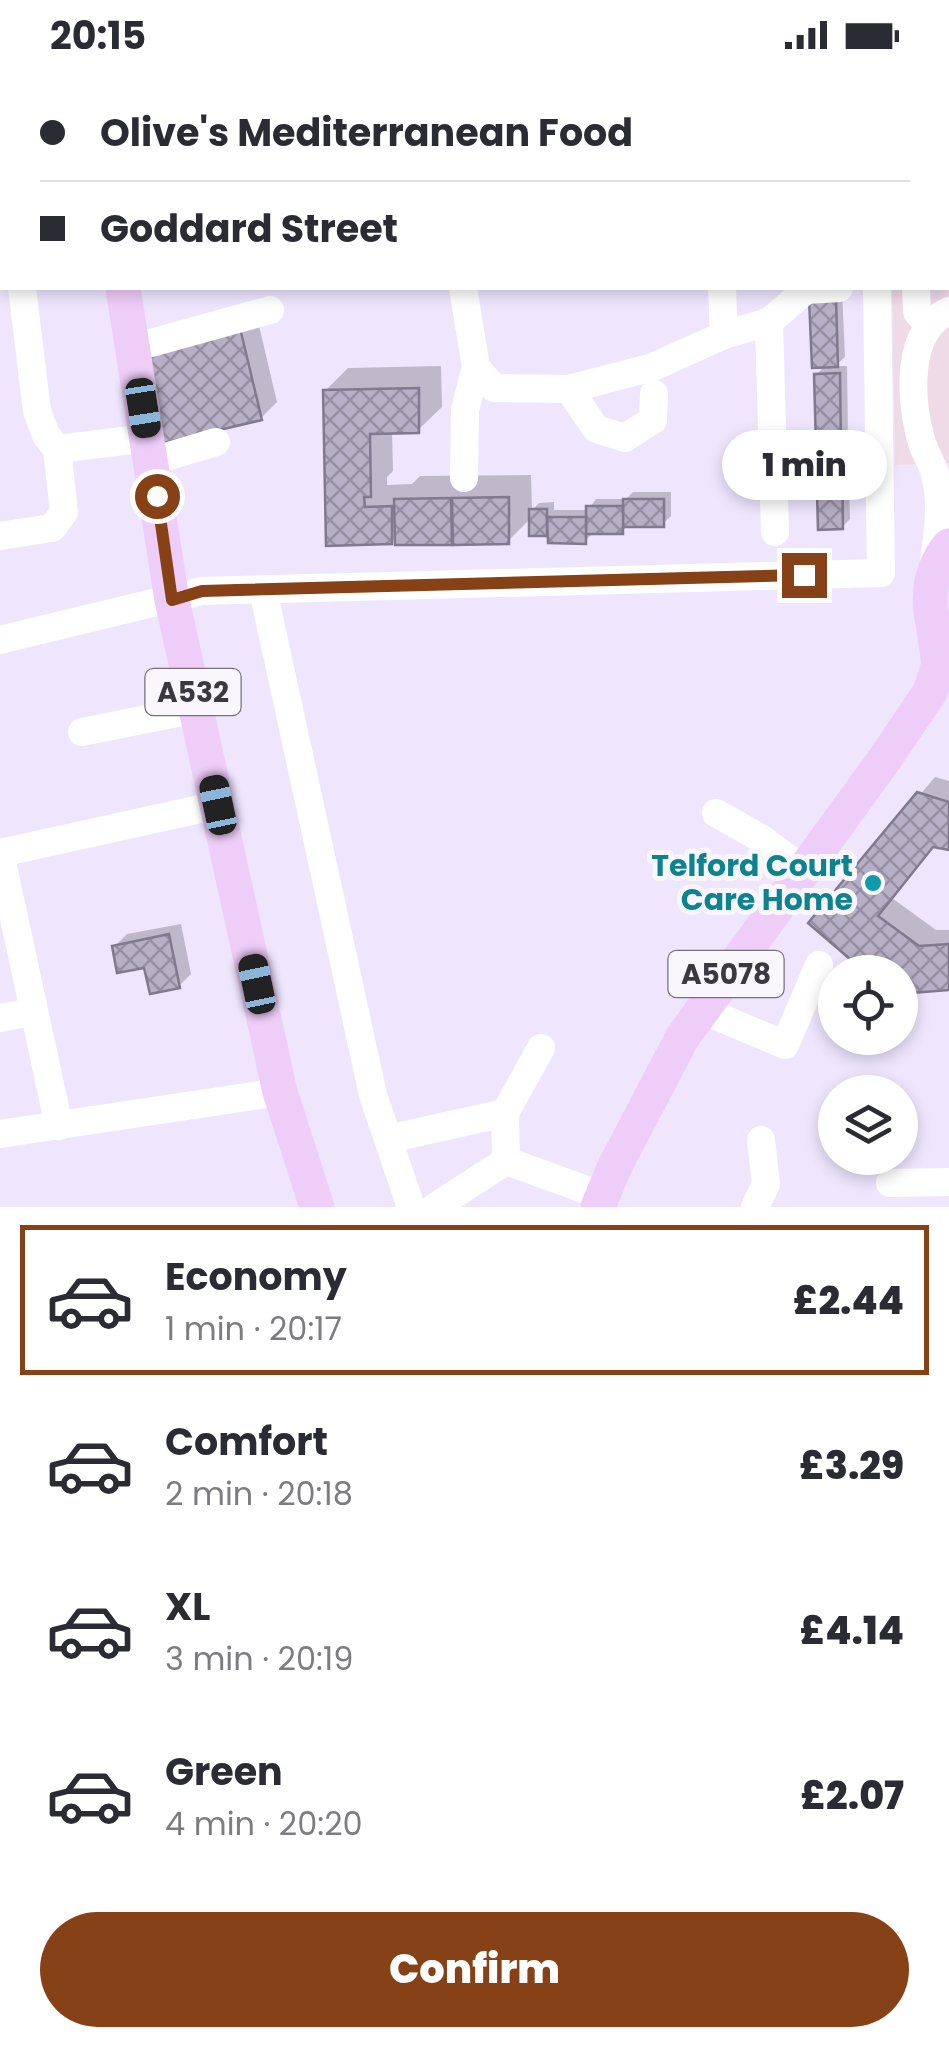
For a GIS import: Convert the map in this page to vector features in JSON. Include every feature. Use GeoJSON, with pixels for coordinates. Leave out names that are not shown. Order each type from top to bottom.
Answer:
{"type":"FeatureCollection","features":[{"type":"Feature","properties":{"kind":"main road","name":"A532"},"geometry":{"type":"LineString","coordinates":[[123,290],[172,600],[280,1092],[317,1207]]}},
{"type":"Feature","properties":{"kind":"main road"},"geometry":{"type":"LineString","coordinates":[[941,559],[929,602],[941,644]]}},
{"type":"Feature","properties":{"kind":"main road","name":"A5078"},"geometry":{"type":"LineString","coordinates":[[601,1202],[614,1168],[682,1038],[930,692],[941,644]]}},
{"type":"Feature","properties":{"kind":"main road","name":"A5078"},"geometry":{"type":"LineString","coordinates":[[884,760],[949,708]]}},
{"type":"Feature","properties":{"kind":"street"},"geometry":{"type":"LineString","coordinates":[[0,536],[52,528],[64,512],[56,448],[46,435],[38,411],[22,290]]}},
{"type":"Feature","properties":{"kind":"street"},"geometry":{"type":"LineString","coordinates":[[463,290],[476,367],[465,410],[464,478]]}},
{"type":"Feature","properties":{"kind":"street"},"geometry":{"type":"LineString","coordinates":[[722,290],[724,336]]}},
{"type":"Feature","properties":{"kind":"street"},"geometry":{"type":"LineString","coordinates":[[476,367],[494,388],[569,389],[652,367],[724,336],[769,322],[806,290]]}},
{"type":"Feature","properties":{"kind":"street"},"geometry":{"type":"LineString","coordinates":[[0,640],[202,591],[881,573],[877,290]]}},
{"type":"Feature","properties":{"kind":"street"},"geometry":{"type":"LineString","coordinates":[[916,290],[917,312],[939,318],[917,342],[914,386],[921,441],[943,483],[941,559]]}},
{"type":"Feature","properties":{"kind":"street"},"geometry":{"type":"LineString","coordinates":[[134,348],[270,310]]}},
{"type":"Feature","properties":{"kind":"street"},"geometry":{"type":"LineString","coordinates":[[769,322],[775,532]]}},
{"type":"Feature","properties":{"kind":"street"},"geometry":{"type":"LineString","coordinates":[[569,389],[596,429],[625,438],[653,420],[654,394]]}},
{"type":"Feature","properties":{"kind":"street"},"geometry":{"type":"LineString","coordinates":[[56,448],[150,450],[216,442]]}},
{"type":"Feature","properties":{"kind":"street"},"geometry":{"type":"LineString","coordinates":[[263,590],[373,1095],[411,1207]]}},
{"type":"Feature","properties":{"kind":"street"},"geometry":{"type":"LineString","coordinates":[[82,732],[197,709]]}},
{"type":"Feature","properties":{"kind":"street"},"geometry":{"type":"LineString","coordinates":[[58,1126],[0,853],[218,805]]}},
{"type":"Feature","properties":{"kind":"street"},"geometry":{"type":"LineString","coordinates":[[716,812],[804,870]]}},
{"type":"Feature","properties":{"kind":"street"},"geometry":{"type":"LineString","coordinates":[[700,1010],[781,1055],[818,966]]}},
{"type":"Feature","properties":{"kind":"street"},"geometry":{"type":"LineString","coordinates":[[0,1018],[32,1012]]}},
{"type":"Feature","properties":{"kind":"street"},"geometry":{"type":"LineString","coordinates":[[506,1161],[505,1113],[541,1048]]}},
{"type":"Feature","properties":{"kind":"street"},"geometry":{"type":"LineString","coordinates":[[0,1134],[280,1092]]}},
{"type":"Feature","properties":{"kind":"street"},"geometry":{"type":"LineString","coordinates":[[398,1137],[505,1113]]}},
{"type":"Feature","properties":{"kind":"street"},"geometry":{"type":"LineString","coordinates":[[755,1207],[766,1184],[761,1140]]}},
{"type":"Feature","properties":{"kind":"street"},"geometry":{"type":"LineString","coordinates":[[506,1161],[601,1202]]}},
{"type":"Feature","properties":{"kind":"street"},"geometry":{"type":"LineString","coordinates":[[435,1207],[506,1161]]}},
{"type":"Feature","properties":{"kind":"street"},"geometry":{"type":"LineString","coordinates":[[890,1183],[949,1182]]}},
{"type":"Feature","properties":{"kind":"shaded area"},"geometry":{"type":"Polygon","coordinates":[[[892,290],[949,290],[949,463],[895,465],[892,290]]]}},
{"type":"Feature","properties":{"kind":"building"},"geometry":{"type":"Polygon","coordinates":[[[836,298],[838,367],[812,368],[809,299],[836,298]]]}},
{"type":"Feature","properties":{"kind":"building"},"geometry":{"type":"Polygon","coordinates":[[[240,328],[262,420],[164,443],[142,351],[240,328]]]}},
{"type":"Feature","properties":{"kind":"building"},"geometry":{"type":"Polygon","coordinates":[[[840,373],[841,448],[816,448],[814,374],[840,373]]]}},
{"type":"Feature","properties":{"kind":"building"},"geometry":{"type":"Polygon","coordinates":[[[419,388],[419,433],[370,434],[371,497],[364,497],[365,507],[392,506],[392,544],[326,546],[323,390],[419,388]]]}},
{"type":"Feature","properties":{"kind":"building"},"geometry":{"type":"Polygon","coordinates":[[[816,455],[842,455],[843,529],[818,530],[816,455]]]}},
{"type":"Feature","properties":{"kind":"building"},"geometry":{"type":"Polygon","coordinates":[[[509,497],[509,544],[453,545],[452,498],[509,497]]]}},
{"type":"Feature","properties":{"kind":"building"},"geometry":{"type":"Polygon","coordinates":[[[451,498],[452,545],[395,545],[394,499],[451,498]]]}},
{"type":"Feature","properties":{"kind":"building"},"geometry":{"type":"Polygon","coordinates":[[[623,499],[664,499],[664,527],[623,527],[623,499]]]}},
{"type":"Feature","properties":{"kind":"building"},"geometry":{"type":"Polygon","coordinates":[[[586,506],[623,506],[623,534],[586,534],[586,506]]]}},
{"type":"Feature","properties":{"kind":"building"},"geometry":{"type":"Polygon","coordinates":[[[529,509],[547,509],[547,536],[529,536],[529,509]]]}},
{"type":"Feature","properties":{"kind":"building"},"geometry":{"type":"Polygon","coordinates":[[[547,517],[586,517],[586,544],[548,543],[547,517]]]}},
{"type":"Feature","properties":{"kind":"building","name":"Telford Court Care Home"},"geometry":{"type":"Polygon","coordinates":[[[917,792],[949,802],[949,850],[933,847],[878,916],[919,946],[949,944],[949,990],[918,993],[918,955],[845,955],[808,923],[917,792]]]}},
{"type":"Feature","properties":{"kind":"building"},"geometry":{"type":"Polygon","coordinates":[[[169,934],[180,988],[150,994],[144,968],[117,973],[112,946],[169,934]]]}},
{"type":"Feature","properties":{"kind":"place","name":"Telford Court Care Home"},"geometry":{"type":"Point","coordinates":[873,883]}},
{"type":"Feature","properties":{"kind":"route"},"geometry":{"type":"LineString","coordinates":[[157,496],[172,600],[202,591],[804,575]]}}]}
